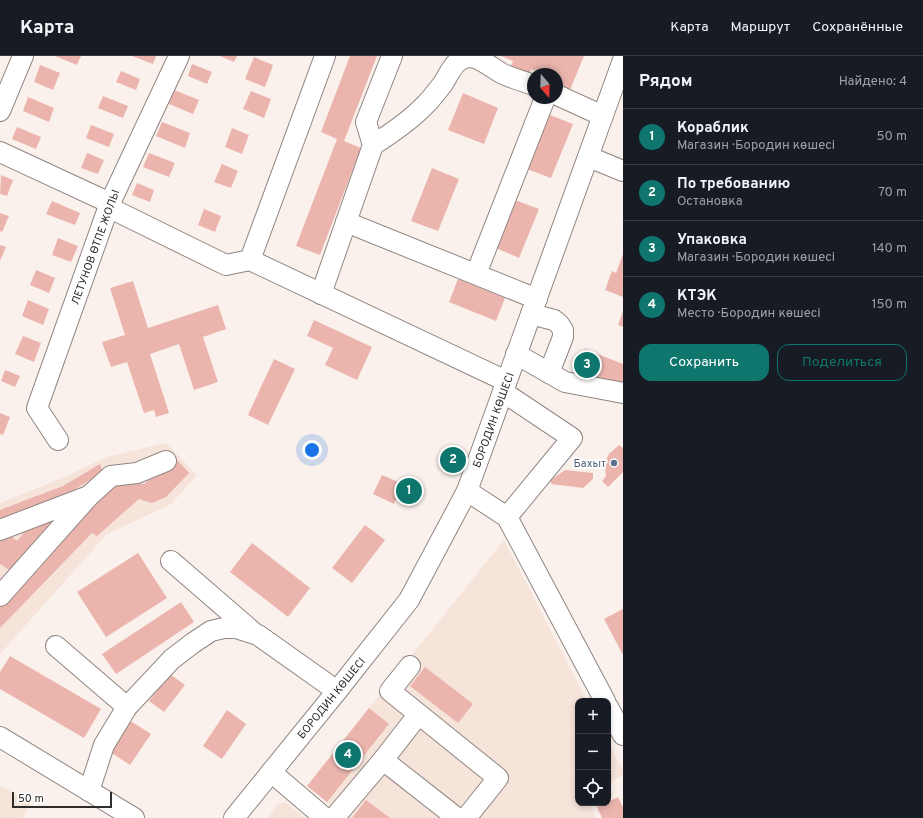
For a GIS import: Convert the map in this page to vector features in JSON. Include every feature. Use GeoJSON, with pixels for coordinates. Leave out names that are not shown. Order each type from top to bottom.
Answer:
{"type":"FeatureCollection","features":[{"type":"Feature","properties":{"kind":"street"},"geometry":{"type":"LineString","coordinates":[[2,101],[23,56]]}},
{"type":"Feature","properties":{"kind":"street","name":"ЛЕТУНОВ ӨТПЕ ЖОЛЫ"},"geometry":{"type":"LineString","coordinates":[[58,440],[37,408],[109,205],[179,56]]}},
{"type":"Feature","properties":{"kind":"street"},"geometry":{"type":"LineString","coordinates":[[250,260],[325,56]]}},
{"type":"Feature","properties":{"kind":"street"},"geometry":{"type":"LineString","coordinates":[[322,294],[373,145],[366,122],[392,56]]}},
{"type":"Feature","properties":{"kind":"street"},"geometry":{"type":"LineString","coordinates":[[373,145],[415,115],[427,103],[456,63],[464,58],[471,56],[503,73],[527,83]]}},
{"type":"Feature","properties":{"kind":"street","name":"БОРОДИН КӨШЕСІ"},"geometry":{"type":"LineString","coordinates":[[234,818],[409,600],[468,491],[504,386],[603,116],[617,98],[623,60]]}},
{"type":"Feature","properties":{"kind":"street"},"geometry":{"type":"LineString","coordinates":[[563,98],[603,116]]}},
{"type":"Feature","properties":{"kind":"street"},"geometry":{"type":"LineString","coordinates":[[476,274],[543,104]]}},
{"type":"Feature","properties":{"kind":"street"},"geometry":{"type":"LineString","coordinates":[[0,152],[109,205],[226,265],[250,260],[322,294],[504,386],[572,438],[508,517]]}},
{"type":"Feature","properties":{"kind":"street"},"geometry":{"type":"LineString","coordinates":[[589,157],[623,170]]}},
{"type":"Feature","properties":{"kind":"street"},"geometry":{"type":"LineString","coordinates":[[346,222],[476,274],[534,306],[554,320],[563,330],[564,337],[549,373]]}},
{"type":"Feature","properties":{"kind":"street"},"geometry":{"type":"LineString","coordinates":[[516,354],[565,382],[623,393]]}},
{"type":"Feature","properties":{"kind":"street"},"geometry":{"type":"LineString","coordinates":[[4,584],[89,496],[111,476],[137,473],[166,461]]}},
{"type":"Feature","properties":{"kind":"street"},"geometry":{"type":"LineString","coordinates":[[468,491],[508,517],[603,698]]}},
{"type":"Feature","properties":{"kind":"street"},"geometry":{"type":"LineString","coordinates":[[0,530],[89,496]]}},
{"type":"Feature","properties":{"kind":"street"},"geometry":{"type":"LineString","coordinates":[[171,561],[258,636],[337,691]]}},
{"type":"Feature","properties":{"kind":"street"},"geometry":{"type":"LineString","coordinates":[[89,791],[104,745],[127,708],[172,659],[193,643],[211,632],[224,628],[236,628],[258,636]]}},
{"type":"Feature","properties":{"kind":"street"},"geometry":{"type":"LineString","coordinates":[[56,646],[127,708]]}},
{"type":"Feature","properties":{"kind":"street"},"geometry":{"type":"LineString","coordinates":[[410,666],[390,691],[498,778],[466,818]]}},
{"type":"Feature","properties":{"kind":"street"},"geometry":{"type":"LineString","coordinates":[[611,713],[623,735]]}},
{"type":"Feature","properties":{"kind":"street"},"geometry":{"type":"LineString","coordinates":[[334,818],[383,760],[418,715]]}},
{"type":"Feature","properties":{"kind":"street"},"geometry":{"type":"LineString","coordinates":[[0,737],[134,818]]}},
{"type":"Feature","properties":{"kind":"street"},"geometry":{"type":"LineString","coordinates":[[383,760],[457,818]]}},
{"type":"Feature","properties":{"kind":"street"},"geometry":{"type":"LineString","coordinates":[[272,772],[325,818]]}},
{"type":"Feature","properties":{"kind":"shaded area"},"geometry":{"type":"Polygon","coordinates":[[[166,443],[197,475],[171,504],[106,535],[0,654],[0,503],[67,476],[106,457],[166,443]]]}},
{"type":"Feature","properties":{"kind":"shaded area"},"geometry":{"type":"Polygon","coordinates":[[[504,540],[585,698],[575,698],[575,806],[590,806],[596,818],[347,818],[307,786],[504,540]]]}},
{"type":"Feature","properties":{"kind":"shaded area"},"geometry":{"type":"Polygon","coordinates":[[[611,748],[623,771],[623,775],[611,782],[611,748]]]}},
{"type":"Feature","properties":{"kind":"shaded area"},"geometry":{"type":"Polygon","coordinates":[[[0,785],[31,804],[23,818],[0,818],[0,785]]]}},
{"type":"Feature","properties":{"kind":"shaded area"},"geometry":{"type":"Polygon","coordinates":[[[285,802],[305,818],[267,818],[278,804],[285,802]]]}},
{"type":"Feature","properties":{"kind":"building"},"geometry":{"type":"Polygon","coordinates":[[[55,56],[81,56],[77,65],[55,56]]]}},
{"type":"Feature","properties":{"kind":"building"},"geometry":{"type":"Polygon","coordinates":[[[132,56],[156,56],[153,64],[132,56]]]}},
{"type":"Feature","properties":{"kind":"building"},"geometry":{"type":"Polygon","coordinates":[[[220,56],[237,56],[234,62],[220,56]]]}},
{"type":"Feature","properties":{"kind":"building"},"geometry":{"type":"Polygon","coordinates":[[[350,56],[377,56],[344,141],[361,148],[320,255],[296,246],[337,139],[321,132],[350,56]]]}},
{"type":"Feature","properties":{"kind":"building"},"geometry":{"type":"Polygon","coordinates":[[[501,56],[584,56],[570,90],[563,87],[563,68],[527,68],[527,80],[508,73],[513,61],[501,56]]]}},
{"type":"Feature","properties":{"kind":"building"},"geometry":{"type":"Polygon","coordinates":[[[254,57],[273,65],[265,87],[245,79],[254,57]]]}},
{"type":"Feature","properties":{"kind":"building"},"geometry":{"type":"Polygon","coordinates":[[[192,64],[212,72],[207,84],[188,76],[192,64]]]}},
{"type":"Feature","properties":{"kind":"building"},"geometry":{"type":"Polygon","coordinates":[[[40,65],[60,73],[53,90],[34,82],[40,65]]]}},
{"type":"Feature","properties":{"kind":"building"},"geometry":{"type":"Polygon","coordinates":[[[121,71],[140,79],[136,90],[116,82],[121,71]]]}},
{"type":"Feature","properties":{"kind":"building"},"geometry":{"type":"Polygon","coordinates":[[[174,90],[199,100],[193,114],[169,104],[174,90]]]}},
{"type":"Feature","properties":{"kind":"building"},"geometry":{"type":"Polygon","coordinates":[[[251,91],[271,99],[264,118],[243,109],[251,91]]]}},
{"type":"Feature","properties":{"kind":"building"},"geometry":{"type":"Polygon","coordinates":[[[463,93],[498,108],[484,144],[448,130],[463,93]]]}},
{"type":"Feature","properties":{"kind":"building"},"geometry":{"type":"Polygon","coordinates":[[[103,96],[128,106],[123,118],[98,108],[103,96]]]}},
{"type":"Feature","properties":{"kind":"building"},"geometry":{"type":"Polygon","coordinates":[[[28,97],[54,108],[49,122],[23,111],[28,97]]]}},
{"type":"Feature","properties":{"kind":"building"},"geometry":{"type":"Polygon","coordinates":[[[545,113],[573,124],[551,178],[524,168],[545,113]]]}},
{"type":"Feature","properties":{"kind":"building"},"geometry":{"type":"Polygon","coordinates":[[[162,122],[190,133],[185,148],[156,136],[162,122]]]}},
{"type":"Feature","properties":{"kind":"building"},"geometry":{"type":"Polygon","coordinates":[[[91,125],[114,134],[109,147],[86,138],[91,125]]]}},
{"type":"Feature","properties":{"kind":"building"},"geometry":{"type":"Polygon","coordinates":[[[17,127],[41,137],[36,149],[12,139],[17,127]]]}},
{"type":"Feature","properties":{"kind":"building"},"geometry":{"type":"Polygon","coordinates":[[[232,128],[249,135],[242,154],[225,147],[232,128]]]}},
{"type":"Feature","properties":{"kind":"building"},"geometry":{"type":"Polygon","coordinates":[[[87,153],[104,160],[98,174],[81,168],[87,153]]]}},
{"type":"Feature","properties":{"kind":"building"},"geometry":{"type":"Polygon","coordinates":[[[149,153],[175,163],[169,177],[143,167],[149,153]]]}},
{"type":"Feature","properties":{"kind":"building"},"geometry":{"type":"Polygon","coordinates":[[[222,164],[238,171],[231,188],[214,182],[222,164]]]}},
{"type":"Feature","properties":{"kind":"building"},"geometry":{"type":"Polygon","coordinates":[[[432,168],[459,179],[438,231],[411,221],[432,168]]]}},
{"type":"Feature","properties":{"kind":"building"},"geometry":{"type":"Polygon","coordinates":[[[1,175],[13,180],[7,196],[0,194],[1,175]]]}},
{"type":"Feature","properties":{"kind":"building"},"geometry":{"type":"Polygon","coordinates":[[[137,183],[154,190],[150,202],[132,195],[137,183]]]}},
{"type":"Feature","properties":{"kind":"building"},"geometry":{"type":"Polygon","coordinates":[[[515,200],[539,209],[519,258],[496,248],[515,200]]]}},
{"type":"Feature","properties":{"kind":"building"},"geometry":{"type":"Polygon","coordinates":[[[52,201],[80,213],[75,225],[46,214],[52,201]]]}},
{"type":"Feature","properties":{"kind":"building"},"geometry":{"type":"Polygon","coordinates":[[[204,209],[221,216],[215,232],[198,225],[204,209]]]}},
{"type":"Feature","properties":{"kind":"building"},"geometry":{"type":"Polygon","coordinates":[[[0,213],[9,216],[2,232],[0,231],[0,213]]]}},
{"type":"Feature","properties":{"kind":"building"},"geometry":{"type":"Polygon","coordinates":[[[58,238],[78,246],[71,262],[52,255],[58,238]]]}},
{"type":"Feature","properties":{"kind":"building"},"geometry":{"type":"Polygon","coordinates":[[[0,245],[6,247],[0,261],[0,245]]]}},
{"type":"Feature","properties":{"kind":"building"},"geometry":{"type":"Polygon","coordinates":[[[623,254],[623,297],[605,290],[612,271],[616,273],[623,254]]]}},
{"type":"Feature","properties":{"kind":"building"},"geometry":{"type":"Polygon","coordinates":[[[36,270],[55,278],[49,293],[30,285],[36,270]]]}},
{"type":"Feature","properties":{"kind":"building"},"geometry":{"type":"Polygon","coordinates":[[[458,279],[505,298],[496,321],[449,302],[458,279]]]}},
{"type":"Feature","properties":{"kind":"building"},"geometry":{"type":"Polygon","coordinates":[[[133,281],[148,328],[218,305],[226,329],[203,337],[218,382],[194,390],[179,344],[150,354],[169,413],[156,417],[154,410],[144,413],[127,362],[111,367],[102,342],[125,335],[110,288],[133,281]]]}},
{"type":"Feature","properties":{"kind":"building"},"geometry":{"type":"Polygon","coordinates":[[[28,300],[49,309],[43,325],[22,316],[28,300]]]}},
{"type":"Feature","properties":{"kind":"building"},"geometry":{"type":"Polygon","coordinates":[[[623,311],[623,327],[618,325],[623,311]]]}},
{"type":"Feature","properties":{"kind":"building"},"geometry":{"type":"Polygon","coordinates":[[[314,320],[372,347],[357,380],[325,365],[333,348],[307,336],[314,320]]]}},
{"type":"Feature","properties":{"kind":"building"},"geometry":{"type":"Polygon","coordinates":[[[23,336],[41,343],[34,362],[15,354],[23,336]]]}},
{"type":"Feature","properties":{"kind":"building"},"geometry":{"type":"Polygon","coordinates":[[[585,349],[623,364],[623,387],[575,374],[585,349]]]}},
{"type":"Feature","properties":{"kind":"building"},"geometry":{"type":"Polygon","coordinates":[[[274,359],[295,369],[268,425],[248,415],[274,359]]]}},
{"type":"Feature","properties":{"kind":"building"},"geometry":{"type":"Polygon","coordinates":[[[5,370],[20,376],[15,387],[1,381],[5,370]]]}},
{"type":"Feature","properties":{"kind":"building"},"geometry":{"type":"Polygon","coordinates":[[[0,413],[10,417],[3,435],[0,434],[0,413]]]}},
{"type":"Feature","properties":{"kind":"building","name":"Бахыт"},"geometry":{"type":"Polygon","coordinates":[[[619,445],[623,448],[623,472],[608,487],[602,481],[606,476],[606,460],[609,454],[619,445]]]}},
{"type":"Feature","properties":{"kind":"building"},"geometry":{"type":"Polygon","coordinates":[[[176,459],[189,473],[166,497],[152,503],[139,499],[97,536],[92,533],[0,628],[0,607],[112,482],[144,484],[176,459]]]}},
{"type":"Feature","properties":{"kind":"building"},"geometry":{"type":"Polygon","coordinates":[[[100,464],[103,472],[66,495],[0,523],[0,510],[63,486],[100,464]]]}},
{"type":"Feature","properties":{"kind":"building"},"geometry":{"type":"Polygon","coordinates":[[[565,470],[593,473],[593,479],[583,488],[551,484],[551,480],[565,470]]]}},
{"type":"Feature","properties":{"kind":"building"},"geometry":{"type":"Polygon","coordinates":[[[382,475],[403,484],[394,504],[373,494],[382,475]]]}},
{"type":"Feature","properties":{"kind":"building"},"geometry":{"type":"Polygon","coordinates":[[[55,518],[11,571],[0,564],[0,541],[7,533],[17,541],[34,521],[55,518]]]}},
{"type":"Feature","properties":{"kind":"building"},"geometry":{"type":"Polygon","coordinates":[[[365,525],[385,540],[352,583],[332,568],[365,525]]]}},
{"type":"Feature","properties":{"kind":"building"},"geometry":{"type":"Polygon","coordinates":[[[252,543],[310,588],[288,617],[230,572],[252,543]]]}},
{"type":"Feature","properties":{"kind":"building"},"geometry":{"type":"Polygon","coordinates":[[[138,553],[167,598],[106,637],[77,592],[138,553]]]}},
{"type":"Feature","properties":{"kind":"building"},"geometry":{"type":"Polygon","coordinates":[[[181,602],[194,622],[116,674],[102,654],[181,602]]]}},
{"type":"Feature","properties":{"kind":"building"},"geometry":{"type":"Polygon","coordinates":[[[623,609],[623,655],[604,619],[623,609]]]}},
{"type":"Feature","properties":{"kind":"building"},"geometry":{"type":"Polygon","coordinates":[[[10,656],[101,709],[84,738],[0,689],[0,672],[10,656]]]}},
{"type":"Feature","properties":{"kind":"building"},"geometry":{"type":"Polygon","coordinates":[[[425,667],[473,704],[458,723],[410,686],[425,667]]]}},
{"type":"Feature","properties":{"kind":"building"},"geometry":{"type":"Polygon","coordinates":[[[170,674],[185,685],[164,712],[149,701],[170,674]]]}},
{"type":"Feature","properties":{"kind":"building"},"geometry":{"type":"Polygon","coordinates":[[[369,708],[389,724],[327,802],[307,786],[369,708]]]}},
{"type":"Feature","properties":{"kind":"building"},"geometry":{"type":"Polygon","coordinates":[[[227,710],[246,724],[222,759],[203,746],[227,710]]]}},
{"type":"Feature","properties":{"kind":"building"},"geometry":{"type":"Polygon","coordinates":[[[129,720],[151,734],[130,765],[109,751],[129,720]]]}},
{"type":"Feature","properties":{"kind":"building"},"geometry":{"type":"Polygon","coordinates":[[[618,797],[623,807],[623,818],[602,818],[597,807],[611,806],[611,800],[618,797]]]}},
{"type":"Feature","properties":{"kind":"building"},"geometry":{"type":"Polygon","coordinates":[[[366,800],[390,818],[352,818],[366,800]]]}},
{"type":"Feature","properties":{"kind":"place","name":"Упаковка"},"geometry":{"type":"Point","coordinates":[587,365]}},
{"type":"Feature","properties":{"kind":"place","name":"По требованию"},"geometry":{"type":"Point","coordinates":[453,460]}},
{"type":"Feature","properties":{"kind":"place","name":"Бахыт"},"geometry":{"type":"Point","coordinates":[614,463]}},
{"type":"Feature","properties":{"kind":"place","name":"Кораблик"},"geometry":{"type":"Point","coordinates":[409,491]}},
{"type":"Feature","properties":{"kind":"place","name":"КТЭК"},"geometry":{"type":"Point","coordinates":[348,755]}}]}
